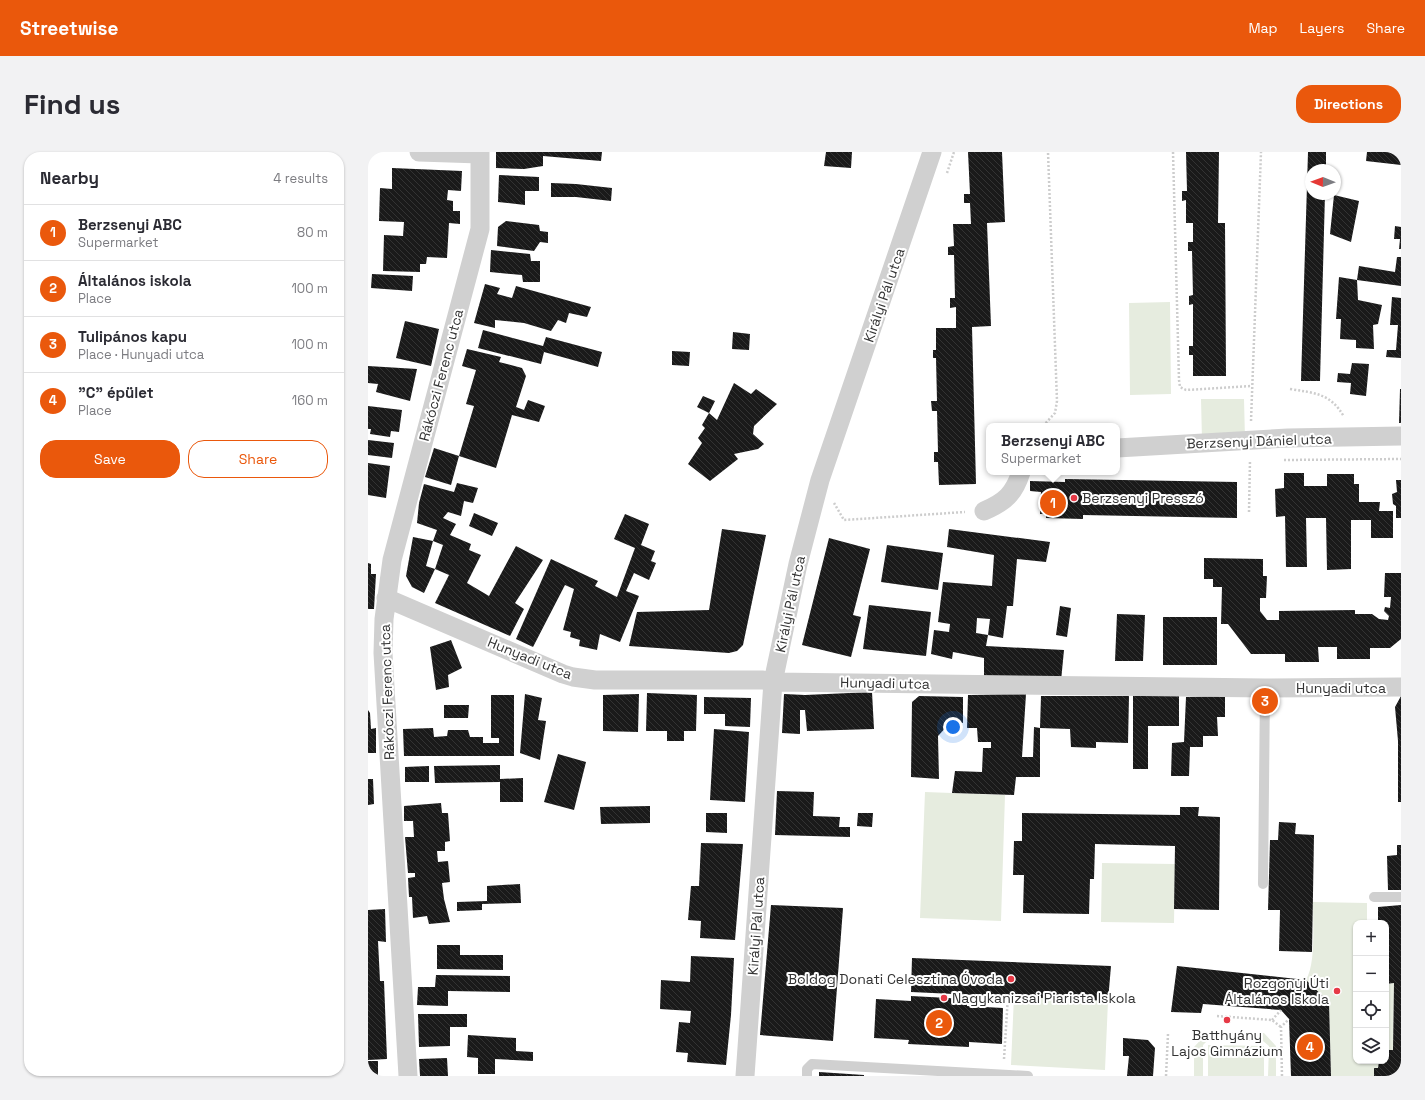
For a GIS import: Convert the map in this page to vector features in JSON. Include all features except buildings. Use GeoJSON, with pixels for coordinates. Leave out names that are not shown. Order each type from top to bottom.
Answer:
{"type":"FeatureCollection","features":[{"type":"Feature","properties":{"kind":"street"},"geometry":{"type":"LineString","coordinates":[[419,152],[480,153]]}},
{"type":"Feature","properties":{"kind":"street","name":"Rákóczi Ferenc utca"},"geometry":{"type":"LineString","coordinates":[[408,1076],[383,653],[384,619],[392,560],[480,229],[480,153]]}},
{"type":"Feature","properties":{"kind":"street","name":"Királyi Pál utca"},"geometry":{"type":"LineString","coordinates":[[745,1076],[773,682],[798,564],[820,480],[931,159]]}},
{"type":"Feature","properties":{"kind":"street","name":"Berzsenyi Dániel utca"},"geometry":{"type":"LineString","coordinates":[[1120,448],[1288,438],[1401,436]]}},
{"type":"Feature","properties":{"kind":"street"},"geometry":{"type":"LineString","coordinates":[[984,511],[1002,502],[1017,485],[1020,475]]}},
{"type":"Feature","properties":{"kind":"street","name":"Hunyadi utca"},"geometry":{"type":"LineString","coordinates":[[386,598],[573,677],[595,680],[755,680],[773,682],[1265,688],[1401,687]]}},
{"type":"Feature","properties":{"kind":"lane"},"geometry":{"type":"LineString","coordinates":[[1263,884],[1265,688]]}},
{"type":"Feature","properties":{"kind":"lane"},"geometry":{"type":"LineString","coordinates":[[1374,897],[1401,897]]}},
{"type":"Feature","properties":{"kind":"lane"},"geometry":{"type":"LineString","coordinates":[[807,1076],[807,1069],[812,1064],[1028,1076]]}},
{"type":"Feature","properties":{"kind":"path"},"geometry":{"type":"LineString","coordinates":[[1046,423],[1055,413],[1057,401],[1048,152]]}},
{"type":"Feature","properties":{"kind":"path"},"geometry":{"type":"LineString","coordinates":[[1173,152],[1180,387],[1186,390],[1252,386]]}},
{"type":"Feature","properties":{"kind":"path"},"geometry":{"type":"LineString","coordinates":[[1250,512],[1250,440],[1261,152]]}},
{"type":"Feature","properties":{"kind":"path"},"geometry":{"type":"LineString","coordinates":[[1290,389],[1317,393],[1328,398],[1343,416],[1353,437]]}},
{"type":"Feature","properties":{"kind":"path"},"geometry":{"type":"LineString","coordinates":[[844,520],[984,511]]}},
{"type":"Feature","properties":{"kind":"path"},"geometry":{"type":"LineString","coordinates":[[1004,1064],[1008,996]]}},
{"type":"Feature","properties":{"kind":"path"},"geometry":{"type":"LineString","coordinates":[[1272,1020],[1281,1010]]}},
{"type":"Feature","properties":{"kind":"path"},"geometry":{"type":"LineString","coordinates":[[1217,1016],[1272,1020],[1281,1028]]}},
{"type":"Feature","properties":{"kind":"path"},"geometry":{"type":"LineString","coordinates":[[1282,1076],[1281,1028],[1289,1019]]}},
{"type":"Feature","properties":{"kind":"path"},"geometry":{"type":"LineString","coordinates":[[1166,1076],[1168,1034]]}},
{"type":"Feature","properties":{"kind":"shaded area"},"geometry":{"type":"Polygon","coordinates":[[[1170,302],[1171,394],[1130,395],[1129,303],[1170,302]]]}},
{"type":"Feature","properties":{"kind":"shaded area"},"geometry":{"type":"Polygon","coordinates":[[[1201,399],[1244,399],[1245,439],[1202,440],[1201,399]]]}},
{"type":"Feature","properties":{"kind":"shaded area"},"geometry":{"type":"Polygon","coordinates":[[[925,792],[1005,795],[1001,921],[920,918],[925,792]]]}},
{"type":"Feature","properties":{"kind":"shaded area"},"geometry":{"type":"Polygon","coordinates":[[[1102,863],[1175,864],[1174,923],[1101,922],[1102,863]]]}},
{"type":"Feature","properties":{"kind":"shaded area"},"geometry":{"type":"Polygon","coordinates":[[[1313,902],[1367,903],[1367,920],[1353,920],[1353,1064],[1379,1064],[1378,1068],[1374,1068],[1374,1076],[1331,1076],[1329,1002],[1306,980],[1313,953],[1313,902]]]}},
{"type":"Feature","properties":{"kind":"shaded area"},"geometry":{"type":"Polygon","coordinates":[[[1394,983],[1393,1050],[1389,1050],[1389,984],[1394,983]]]}},
{"type":"Feature","properties":{"kind":"shaded area"},"geometry":{"type":"Polygon","coordinates":[[[1014,996],[1108,1001],[1105,1070],[1011,1065],[1014,996]]]}},
{"type":"Feature","properties":{"kind":"shaded area"},"geometry":{"type":"Polygon","coordinates":[[[1208,1032],[1264,1033],[1276,1046],[1276,1076],[1268,1076],[1269,1046],[1263,1041],[1208,1040],[1203,1045],[1203,1076],[1194,1076],[1194,1047],[1208,1032]]]}},
{"type":"Feature","properties":{"kind":"shaded area"},"geometry":{"type":"Polygon","coordinates":[[[1208,1045],[1264,1046],[1264,1076],[1208,1076],[1208,1045]]]}},
{"type":"Feature","properties":{"kind":"place","name":"Berzsenyi Presszó"},"geometry":{"type":"Point","coordinates":[1074,498]}},
{"type":"Feature","properties":{"kind":"place","name":"Berzsenyi ABC"},"geometry":{"type":"Point","coordinates":[1053,503]}},
{"type":"Feature","properties":{"kind":"place","name":"Tulipános kapu"},"geometry":{"type":"Point","coordinates":[1265,701]}},
{"type":"Feature","properties":{"kind":"place","name":"Boldog Donati Celesztina Óvoda"},"geometry":{"type":"Point","coordinates":[1011,979]}},
{"type":"Feature","properties":{"kind":"place","name":"Rozgonyi Úti Általános Iskola"},"geometry":{"type":"Point","coordinates":[1337,991]}},
{"type":"Feature","properties":{"kind":"place","name":"Nagykanizsai Piarista Iskola"},"geometry":{"type":"Point","coordinates":[944,998]}},
{"type":"Feature","properties":{"kind":"place","name":"Batthyány Lajos Gimnázium"},"geometry":{"type":"Point","coordinates":[1227,1020]}},
{"type":"Feature","properties":{"kind":"place","name":"Általános iskola"},"geometry":{"type":"Point","coordinates":[939,1023]}},
{"type":"Feature","properties":{"kind":"place","name":"\"C\" épület"},"geometry":{"type":"Point","coordinates":[1310,1047]}}]}
